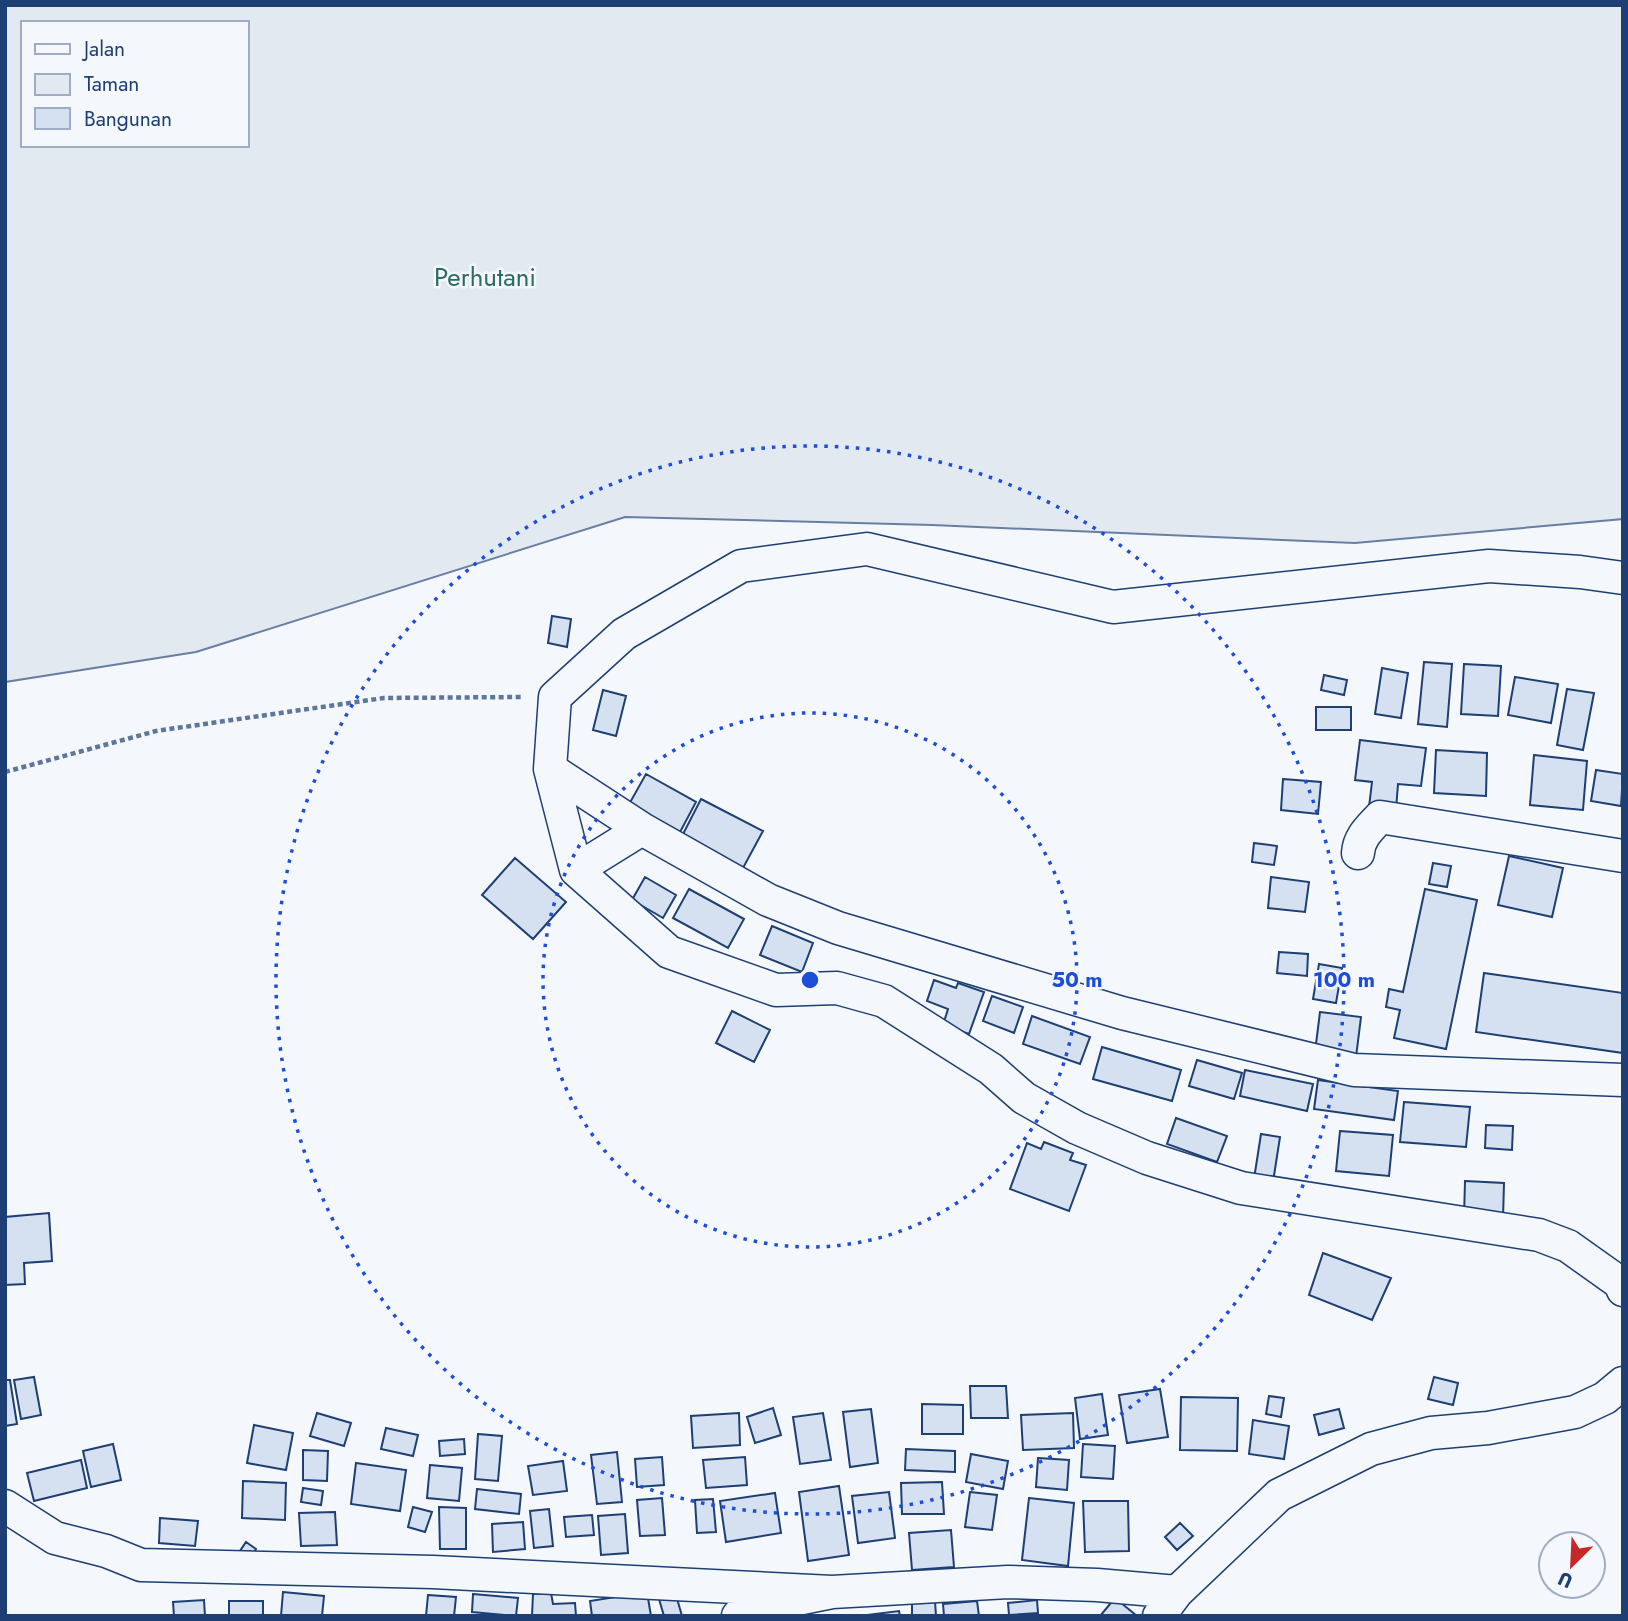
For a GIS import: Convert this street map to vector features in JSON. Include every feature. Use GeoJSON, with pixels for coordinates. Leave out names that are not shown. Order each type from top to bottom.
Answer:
{"type":"FeatureCollection","features":[{"type":"Feature","properties":{"kind":"street"},"geometry":{"type":"LineString","coordinates":[[1623,578],[1580,572],[1489,566],[1113,607],[867,549],[741,566],[624,634],[555,697],[551,769],[576,870],[669,952],[776,990],[836,988],[884,1001],[991,1069],[1024,1098],[1077,1128],[1147,1158],[1241,1188],[1539,1235],[1568,1246],[1620,1283],[1623,1290]]}},
{"type":"Feature","properties":{"kind":"street"},"geometry":{"type":"LineString","coordinates":[[551,769],[642,829],[684,850],[768,900],[838,928],[1122,1013],[1354,1070],[1623,1080]]}},
{"type":"Feature","properties":{"kind":"street"},"geometry":{"type":"LineString","coordinates":[[1358,853],[1364,834],[1380,817],[1623,856]]}},
{"type":"Feature","properties":{"kind":"street"},"geometry":{"type":"LineString","coordinates":[[576,870],[642,829]]}},
{"type":"Feature","properties":{"kind":"street"},"geometry":{"type":"LineString","coordinates":[[5,1506],[55,1538],[106,1551],[141,1565],[433,1572],[832,1592],[1008,1582],[1097,1585],[1168,1604],[1279,1495],[1371,1449],[1431,1433],[1488,1428],[1575,1412],[1605,1398],[1623,1383]]}},
{"type":"Feature","properties":{"kind":"street"},"geometry":{"type":"LineString","coordinates":[[738,1616],[743,1610],[832,1592]]}},
{"type":"Feature","properties":{"kind":"path"},"geometry":{"type":"LineString","coordinates":[[5,772],[156,731],[384,698],[555,697]]}},
{"type":"Feature","properties":{"kind":"green space","name":"Perhutani"},"geometry":{"type":"Polygon","coordinates":[[[5,5],[1623,5],[1623,519],[1355,543],[932,525],[625,517],[196,652],[5,682],[5,5]]]}},
{"type":"Feature","properties":{"kind":"building"},"geometry":{"type":"Polygon","coordinates":[[[552,616],[571,619],[567,647],[548,643],[552,616]]]}},
{"type":"Feature","properties":{"kind":"building"},"geometry":{"type":"Polygon","coordinates":[[[1424,662],[1452,664],[1447,727],[1418,724],[1424,662]]]}},
{"type":"Feature","properties":{"kind":"building"},"geometry":{"type":"Polygon","coordinates":[[[1464,664],[1501,666],[1498,716],[1461,714],[1464,664]]]}},
{"type":"Feature","properties":{"kind":"building"},"geometry":{"type":"Polygon","coordinates":[[[1382,668],[1408,673],[1401,718],[1375,714],[1382,668]]]}},
{"type":"Feature","properties":{"kind":"building"},"geometry":{"type":"Polygon","coordinates":[[[1324,675],[1347,680],[1344,695],[1321,690],[1324,675]]]}},
{"type":"Feature","properties":{"kind":"building"},"geometry":{"type":"Polygon","coordinates":[[[1515,677],[1558,684],[1551,723],[1508,715],[1515,677]]]}},
{"type":"Feature","properties":{"kind":"building"},"geometry":{"type":"Polygon","coordinates":[[[1567,689],[1594,693],[1583,750],[1557,745],[1567,689]]]}},
{"type":"Feature","properties":{"kind":"building"},"geometry":{"type":"Polygon","coordinates":[[[603,690],[626,696],[616,736],[593,730],[603,690]]]}},
{"type":"Feature","properties":{"kind":"building"},"geometry":{"type":"Polygon","coordinates":[[[1316,707],[1351,707],[1351,730],[1316,730],[1316,707]]]}},
{"type":"Feature","properties":{"kind":"building"},"geometry":{"type":"Polygon","coordinates":[[[1360,740],[1426,748],[1421,786],[1398,784],[1396,810],[1369,807],[1372,782],[1355,780],[1360,740]]]}},
{"type":"Feature","properties":{"kind":"building"},"geometry":{"type":"Polygon","coordinates":[[[1436,750],[1487,753],[1486,796],[1434,793],[1436,750]]]}},
{"type":"Feature","properties":{"kind":"building"},"geometry":{"type":"Polygon","coordinates":[[[1534,755],[1587,761],[1583,810],[1530,805],[1534,755]]]}},
{"type":"Feature","properties":{"kind":"building"},"geometry":{"type":"Polygon","coordinates":[[[1596,770],[1623,774],[1621,806],[1591,801],[1596,770]]]}},
{"type":"Feature","properties":{"kind":"building"},"geometry":{"type":"Polygon","coordinates":[[[646,774],[696,802],[679,834],[628,806],[646,774]]]}},
{"type":"Feature","properties":{"kind":"building"},"geometry":{"type":"Polygon","coordinates":[[[1283,779],[1321,782],[1318,814],[1281,810],[1283,779]]]}},
{"type":"Feature","properties":{"kind":"building"},"geometry":{"type":"Polygon","coordinates":[[[701,799],[763,831],[743,868],[682,836],[701,799]]]}},
{"type":"Feature","properties":{"kind":"building"},"geometry":{"type":"Polygon","coordinates":[[[1254,843],[1277,846],[1274,865],[1252,862],[1254,843]]]}},
{"type":"Feature","properties":{"kind":"building"},"geometry":{"type":"Polygon","coordinates":[[[1509,856],[1563,868],[1552,917],[1498,905],[1509,856]]]}},
{"type":"Feature","properties":{"kind":"building"},"geometry":{"type":"Polygon","coordinates":[[[515,858],[566,902],[533,939],[482,895],[515,858]]]}},
{"type":"Feature","properties":{"kind":"building"},"geometry":{"type":"Polygon","coordinates":[[[1433,863],[1451,866],[1447,887],[1429,884],[1433,863]]]}},
{"type":"Feature","properties":{"kind":"building"},"geometry":{"type":"Polygon","coordinates":[[[645,877],[676,895],[663,918],[632,900],[645,877]]]}},
{"type":"Feature","properties":{"kind":"building"},"geometry":{"type":"Polygon","coordinates":[[[1271,877],[1309,882],[1305,912],[1268,908],[1271,877]]]}},
{"type":"Feature","properties":{"kind":"building"},"geometry":{"type":"Polygon","coordinates":[[[689,889],[744,919],[728,948],[673,918],[689,889]]]}},
{"type":"Feature","properties":{"kind":"building"},"geometry":{"type":"Polygon","coordinates":[[[1425,889],[1477,900],[1446,1049],[1394,1038],[1400,1010],[1386,1007],[1389,989],[1403,992],[1425,889]]]}},
{"type":"Feature","properties":{"kind":"building"},"geometry":{"type":"Polygon","coordinates":[[[772,926],[813,943],[802,972],[760,955],[772,926]]]}},
{"type":"Feature","properties":{"kind":"building"},"geometry":{"type":"Polygon","coordinates":[[[1279,952],[1308,954],[1307,976],[1277,973],[1279,952]]]}},
{"type":"Feature","properties":{"kind":"building"},"geometry":{"type":"Polygon","coordinates":[[[1319,964],[1342,968],[1336,1003],[1313,999],[1319,964]]]}},
{"type":"Feature","properties":{"kind":"building"},"geometry":{"type":"Polygon","coordinates":[[[1484,973],[1623,993],[1623,1053],[1476,1032],[1484,973]]]}},
{"type":"Feature","properties":{"kind":"building"},"geometry":{"type":"Polygon","coordinates":[[[934,980],[956,988],[958,983],[984,992],[969,1034],[943,1025],[948,1009],[927,1001],[934,980]]]}},
{"type":"Feature","properties":{"kind":"building"},"geometry":{"type":"Polygon","coordinates":[[[992,996],[1023,1007],[1014,1033],[983,1021],[992,996]]]}},
{"type":"Feature","properties":{"kind":"building"},"geometry":{"type":"Polygon","coordinates":[[[732,1011],[770,1030],[754,1062],[716,1043],[732,1011]]]}},
{"type":"Feature","properties":{"kind":"building"},"geometry":{"type":"Polygon","coordinates":[[[1320,1012],[1361,1017],[1356,1057],[1315,1052],[1320,1012]]]}},
{"type":"Feature","properties":{"kind":"building"},"geometry":{"type":"Polygon","coordinates":[[[1032,1016],[1090,1037],[1080,1064],[1023,1044],[1032,1016]]]}},
{"type":"Feature","properties":{"kind":"building"},"geometry":{"type":"Polygon","coordinates":[[[1102,1047],[1181,1070],[1172,1101],[1093,1079],[1102,1047]]]}},
{"type":"Feature","properties":{"kind":"building"},"geometry":{"type":"Polygon","coordinates":[[[1197,1060],[1242,1073],[1234,1099],[1189,1086],[1197,1060]]]}},
{"type":"Feature","properties":{"kind":"building"},"geometry":{"type":"Polygon","coordinates":[[[1245,1070],[1313,1084],[1307,1111],[1240,1096],[1245,1070]]]}},
{"type":"Feature","properties":{"kind":"building"},"geometry":{"type":"Polygon","coordinates":[[[1318,1080],[1398,1091],[1394,1120],[1314,1109],[1318,1080]]]}},
{"type":"Feature","properties":{"kind":"building"},"geometry":{"type":"Polygon","coordinates":[[[1404,1102],[1470,1107],[1466,1147],[1400,1142],[1404,1102]]]}},
{"type":"Feature","properties":{"kind":"building"},"geometry":{"type":"Polygon","coordinates":[[[1176,1118],[1227,1136],[1217,1162],[1167,1144],[1176,1118]]]}},
{"type":"Feature","properties":{"kind":"building"},"geometry":{"type":"Polygon","coordinates":[[[1486,1125],[1513,1126],[1512,1150],[1485,1148],[1486,1125]]]}},
{"type":"Feature","properties":{"kind":"building"},"geometry":{"type":"Polygon","coordinates":[[[1340,1131],[1393,1135],[1389,1176],[1336,1171],[1340,1131]]]}},
{"type":"Feature","properties":{"kind":"building"},"geometry":{"type":"Polygon","coordinates":[[[1261,1134],[1280,1137],[1273,1182],[1254,1179],[1261,1134]]]}},
{"type":"Feature","properties":{"kind":"building"},"geometry":{"type":"Polygon","coordinates":[[[1044,1142],[1073,1153],[1070,1160],[1086,1165],[1069,1211],[1010,1189],[1027,1143],[1041,1149],[1044,1142]]]}},
{"type":"Feature","properties":{"kind":"building"},"geometry":{"type":"Polygon","coordinates":[[[1465,1181],[1504,1183],[1503,1219],[1464,1218],[1465,1181]]]}},
{"type":"Feature","properties":{"kind":"building"},"geometry":{"type":"Polygon","coordinates":[[[49,1213],[52,1261],[24,1263],[25,1284],[5,1285],[5,1217],[49,1213]]]}},
{"type":"Feature","properties":{"kind":"building"},"geometry":{"type":"Polygon","coordinates":[[[1323,1253],[1391,1278],[1372,1320],[1309,1295],[1323,1253]]]}},
{"type":"Feature","properties":{"kind":"building"},"geometry":{"type":"Polygon","coordinates":[[[34,1377],[41,1415],[21,1419],[14,1380],[34,1377]]]}},
{"type":"Feature","properties":{"kind":"building"},"geometry":{"type":"Polygon","coordinates":[[[1434,1377],[1458,1383],[1453,1405],[1428,1399],[1434,1377]]]}},
{"type":"Feature","properties":{"kind":"building"},"geometry":{"type":"Polygon","coordinates":[[[5,1380],[10,1380],[17,1424],[5,1426],[5,1380]]]}},
{"type":"Feature","properties":{"kind":"building"},"geometry":{"type":"Polygon","coordinates":[[[970,1386],[1006,1386],[1008,1418],[971,1418],[970,1386]]]}},
{"type":"Feature","properties":{"kind":"building"},"geometry":{"type":"Polygon","coordinates":[[[1160,1389],[1168,1437],[1127,1443],[1119,1395],[1160,1389]]]}},
{"type":"Feature","properties":{"kind":"building"},"geometry":{"type":"Polygon","coordinates":[[[1102,1394],[1108,1435],[1080,1439],[1075,1398],[1102,1394]]]}},
{"type":"Feature","properties":{"kind":"building"},"geometry":{"type":"Polygon","coordinates":[[[1269,1396],[1284,1398],[1281,1417],[1266,1414],[1269,1396]]]}},
{"type":"Feature","properties":{"kind":"building"},"geometry":{"type":"Polygon","coordinates":[[[1181,1397],[1238,1398],[1237,1451],[1180,1450],[1181,1397]]]}},
{"type":"Feature","properties":{"kind":"building"},"geometry":{"type":"Polygon","coordinates":[[[922,1404],[963,1405],[963,1434],[922,1434],[922,1404]]]}},
{"type":"Feature","properties":{"kind":"building"},"geometry":{"type":"Polygon","coordinates":[[[773,1408],[781,1435],[755,1443],[747,1417],[773,1408]]]}},
{"type":"Feature","properties":{"kind":"building"},"geometry":{"type":"Polygon","coordinates":[[[871,1409],[878,1463],[850,1467],[843,1412],[871,1409]]]}},
{"type":"Feature","properties":{"kind":"building"},"geometry":{"type":"Polygon","coordinates":[[[1339,1409],[1344,1428],[1319,1435],[1314,1415],[1339,1409]]]}},
{"type":"Feature","properties":{"kind":"building"},"geometry":{"type":"Polygon","coordinates":[[[317,1413],[351,1423],[344,1446],[310,1436],[317,1413]]]}},
{"type":"Feature","properties":{"kind":"building"},"geometry":{"type":"Polygon","coordinates":[[[739,1413],[740,1445],[693,1448],[691,1416],[739,1413]]]}},
{"type":"Feature","properties":{"kind":"building"},"geometry":{"type":"Polygon","coordinates":[[[823,1413],[831,1460],[800,1464],[793,1417],[823,1413]]]}},
{"type":"Feature","properties":{"kind":"building"},"geometry":{"type":"Polygon","coordinates":[[[1073,1413],[1074,1448],[1023,1450],[1021,1415],[1073,1413]]]}},
{"type":"Feature","properties":{"kind":"building"},"geometry":{"type":"Polygon","coordinates":[[[1253,1420],[1289,1426],[1284,1459],[1249,1454],[1253,1420]]]}},
{"type":"Feature","properties":{"kind":"building"},"geometry":{"type":"Polygon","coordinates":[[[254,1425],[293,1433],[286,1470],[247,1463],[254,1425]]]}},
{"type":"Feature","properties":{"kind":"building"},"geometry":{"type":"Polygon","coordinates":[[[386,1428],[418,1435],[413,1456],[381,1449],[386,1428]]]}},
{"type":"Feature","properties":{"kind":"building"},"geometry":{"type":"Polygon","coordinates":[[[478,1434],[502,1436],[498,1481],[475,1479],[478,1434]]]}},
{"type":"Feature","properties":{"kind":"building"},"geometry":{"type":"Polygon","coordinates":[[[464,1439],[465,1454],[440,1456],[439,1441],[464,1439]]]}},
{"type":"Feature","properties":{"kind":"building"},"geometry":{"type":"Polygon","coordinates":[[[113,1444],[121,1480],[91,1487],[83,1451],[113,1444]]]}},
{"type":"Feature","properties":{"kind":"building"},"geometry":{"type":"Polygon","coordinates":[[[1083,1444],[1115,1446],[1113,1479],[1081,1477],[1083,1444]]]}},
{"type":"Feature","properties":{"kind":"building"},"geometry":{"type":"Polygon","coordinates":[[[906,1449],[955,1451],[955,1472],[905,1470],[906,1449]]]}},
{"type":"Feature","properties":{"kind":"building"},"geometry":{"type":"Polygon","coordinates":[[[303,1450],[328,1451],[327,1481],[303,1480],[303,1450]]]}},
{"type":"Feature","properties":{"kind":"building"},"geometry":{"type":"Polygon","coordinates":[[[617,1452],[622,1502],[597,1504],[591,1455],[617,1452]]]}},
{"type":"Feature","properties":{"kind":"building"},"geometry":{"type":"Polygon","coordinates":[[[971,1454],[1008,1461],[1003,1489],[966,1482],[971,1454]]]}},
{"type":"Feature","properties":{"kind":"building"},"geometry":{"type":"Polygon","coordinates":[[[662,1457],[664,1485],[637,1487],[635,1459],[662,1457]]]}},
{"type":"Feature","properties":{"kind":"building"},"geometry":{"type":"Polygon","coordinates":[[[745,1457],[747,1485],[706,1488],[703,1460],[745,1457]]]}},
{"type":"Feature","properties":{"kind":"building"},"geometry":{"type":"Polygon","coordinates":[[[1038,1458],[1069,1460],[1067,1490],[1036,1487],[1038,1458]]]}},
{"type":"Feature","properties":{"kind":"building"},"geometry":{"type":"Polygon","coordinates":[[[81,1460],[87,1488],[34,1501],[27,1473],[81,1460]]]}},
{"type":"Feature","properties":{"kind":"building"},"geometry":{"type":"Polygon","coordinates":[[[563,1461],[567,1491],[533,1495],[528,1466],[563,1461]]]}},
{"type":"Feature","properties":{"kind":"building"},"geometry":{"type":"Polygon","coordinates":[[[356,1463],[406,1470],[400,1511],[351,1504],[356,1463]]]}},
{"type":"Feature","properties":{"kind":"building"},"geometry":{"type":"Polygon","coordinates":[[[430,1465],[462,1468],[459,1501],[427,1498],[430,1465]]]}},
{"type":"Feature","properties":{"kind":"building"},"geometry":{"type":"Polygon","coordinates":[[[243,1481],[286,1483],[285,1520],[242,1518],[243,1481]]]}},
{"type":"Feature","properties":{"kind":"building"},"geometry":{"type":"Polygon","coordinates":[[[942,1482],[944,1514],[902,1514],[901,1483],[942,1482]]]}},
{"type":"Feature","properties":{"kind":"building"},"geometry":{"type":"Polygon","coordinates":[[[839,1486],[849,1555],[808,1561],[799,1492],[839,1486]]]}},
{"type":"Feature","properties":{"kind":"building"},"geometry":{"type":"Polygon","coordinates":[[[303,1488],[323,1491],[321,1505],[301,1502],[303,1488]]]}},
{"type":"Feature","properties":{"kind":"building"},"geometry":{"type":"Polygon","coordinates":[[[477,1489],[521,1494],[519,1514],[475,1509],[477,1489]]]}},
{"type":"Feature","properties":{"kind":"building"},"geometry":{"type":"Polygon","coordinates":[[[889,1492],[895,1538],[858,1543],[852,1496],[889,1492]]]}},
{"type":"Feature","properties":{"kind":"building"},"geometry":{"type":"Polygon","coordinates":[[[970,1492],[997,1495],[992,1530],[965,1527],[970,1492]]]}},
{"type":"Feature","properties":{"kind":"building"},"geometry":{"type":"Polygon","coordinates":[[[775,1493],[781,1533],[726,1542],[720,1501],[775,1493]]]}},
{"type":"Feature","properties":{"kind":"building"},"geometry":{"type":"Polygon","coordinates":[[[662,1498],[665,1535],[640,1536],[637,1500],[662,1498]]]}},
{"type":"Feature","properties":{"kind":"building"},"geometry":{"type":"Polygon","coordinates":[[[1029,1498],[1074,1503],[1068,1566],[1022,1560],[1029,1498]]]}},
{"type":"Feature","properties":{"kind":"building"},"geometry":{"type":"Polygon","coordinates":[[[713,1499],[716,1532],[697,1533],[695,1500],[713,1499]]]}},
{"type":"Feature","properties":{"kind":"building"},"geometry":{"type":"Polygon","coordinates":[[[1083,1501],[1128,1501],[1129,1551],[1085,1552],[1083,1501]]]}},
{"type":"Feature","properties":{"kind":"building"},"geometry":{"type":"Polygon","coordinates":[[[413,1507],[432,1512],[425,1532],[408,1527],[413,1507]]]}},
{"type":"Feature","properties":{"kind":"building"},"geometry":{"type":"Polygon","coordinates":[[[439,1507],[466,1508],[466,1549],[440,1549],[439,1507]]]}},
{"type":"Feature","properties":{"kind":"building"},"geometry":{"type":"Polygon","coordinates":[[[549,1509],[553,1546],[534,1548],[530,1511],[549,1509]]]}},
{"type":"Feature","properties":{"kind":"building"},"geometry":{"type":"Polygon","coordinates":[[[335,1512],[337,1545],[301,1546],[299,1513],[335,1512]]]}},
{"type":"Feature","properties":{"kind":"building"},"geometry":{"type":"Polygon","coordinates":[[[625,1514],[628,1553],[601,1555],[598,1516],[625,1514]]]}},
{"type":"Feature","properties":{"kind":"building"},"geometry":{"type":"Polygon","coordinates":[[[592,1515],[594,1535],[566,1537],[564,1517],[592,1515]]]}},
{"type":"Feature","properties":{"kind":"building"},"geometry":{"type":"Polygon","coordinates":[[[160,1518],[198,1521],[195,1546],[159,1543],[160,1518]]]}},
{"type":"Feature","properties":{"kind":"building"},"geometry":{"type":"Polygon","coordinates":[[[523,1522],[525,1549],[493,1552],[492,1524],[523,1522]]]}},
{"type":"Feature","properties":{"kind":"building"},"geometry":{"type":"Polygon","coordinates":[[[1180,1523],[1193,1536],[1177,1550],[1165,1537],[1180,1523]]]}},
{"type":"Feature","properties":{"kind":"building"},"geometry":{"type":"Polygon","coordinates":[[[951,1530],[954,1567],[912,1570],[909,1533],[951,1530]]]}},
{"type":"Feature","properties":{"kind":"building"},"geometry":{"type":"Polygon","coordinates":[[[246,1542],[256,1549],[251,1558],[240,1551],[246,1542]]]}},
{"type":"Feature","properties":{"kind":"building"},"geometry":{"type":"Polygon","coordinates":[[[283,1592],[324,1596],[322,1616],[281,1616],[283,1592]]]}},
{"type":"Feature","properties":{"kind":"building"},"geometry":{"type":"Polygon","coordinates":[[[647,1592],[651,1616],[592,1616],[590,1601],[647,1592]]]}},
{"type":"Feature","properties":{"kind":"building"},"geometry":{"type":"Polygon","coordinates":[[[551,1593],[553,1604],[575,1603],[576,1616],[532,1616],[533,1594],[551,1593]]]}},
{"type":"Feature","properties":{"kind":"building"},"geometry":{"type":"Polygon","coordinates":[[[473,1594],[518,1598],[516,1616],[472,1612],[473,1594]]]}},
{"type":"Feature","properties":{"kind":"building"},"geometry":{"type":"Polygon","coordinates":[[[428,1595],[456,1597],[454,1616],[426,1616],[428,1595]]]}},
{"type":"Feature","properties":{"kind":"building"},"geometry":{"type":"Polygon","coordinates":[[[676,1595],[682,1616],[664,1616],[659,1599],[676,1595]]]}},
{"type":"Feature","properties":{"kind":"building"},"geometry":{"type":"Polygon","coordinates":[[[1115,1598],[1137,1616],[1100,1616],[1115,1598]]]}},
{"type":"Feature","properties":{"kind":"building"},"geometry":{"type":"Polygon","coordinates":[[[204,1600],[205,1616],[174,1616],[173,1602],[204,1600]]]}},
{"type":"Feature","properties":{"kind":"building"},"geometry":{"type":"Polygon","coordinates":[[[1037,1600],[1038,1613],[1009,1615],[1008,1603],[1037,1600]]]}},
{"type":"Feature","properties":{"kind":"building"},"geometry":{"type":"Polygon","coordinates":[[[229,1601],[263,1601],[263,1616],[229,1616],[229,1601]]]}},
{"type":"Feature","properties":{"kind":"building"},"geometry":{"type":"Polygon","coordinates":[[[935,1601],[936,1616],[912,1616],[912,1603],[935,1601]]]}},
{"type":"Feature","properties":{"kind":"building"},"geometry":{"type":"Polygon","coordinates":[[[977,1601],[979,1616],[944,1616],[943,1604],[977,1601]]]}},
{"type":"Feature","properties":{"kind":"building"},"geometry":{"type":"Polygon","coordinates":[[[899,1611],[900,1616],[859,1616],[899,1611]]]}}]}
